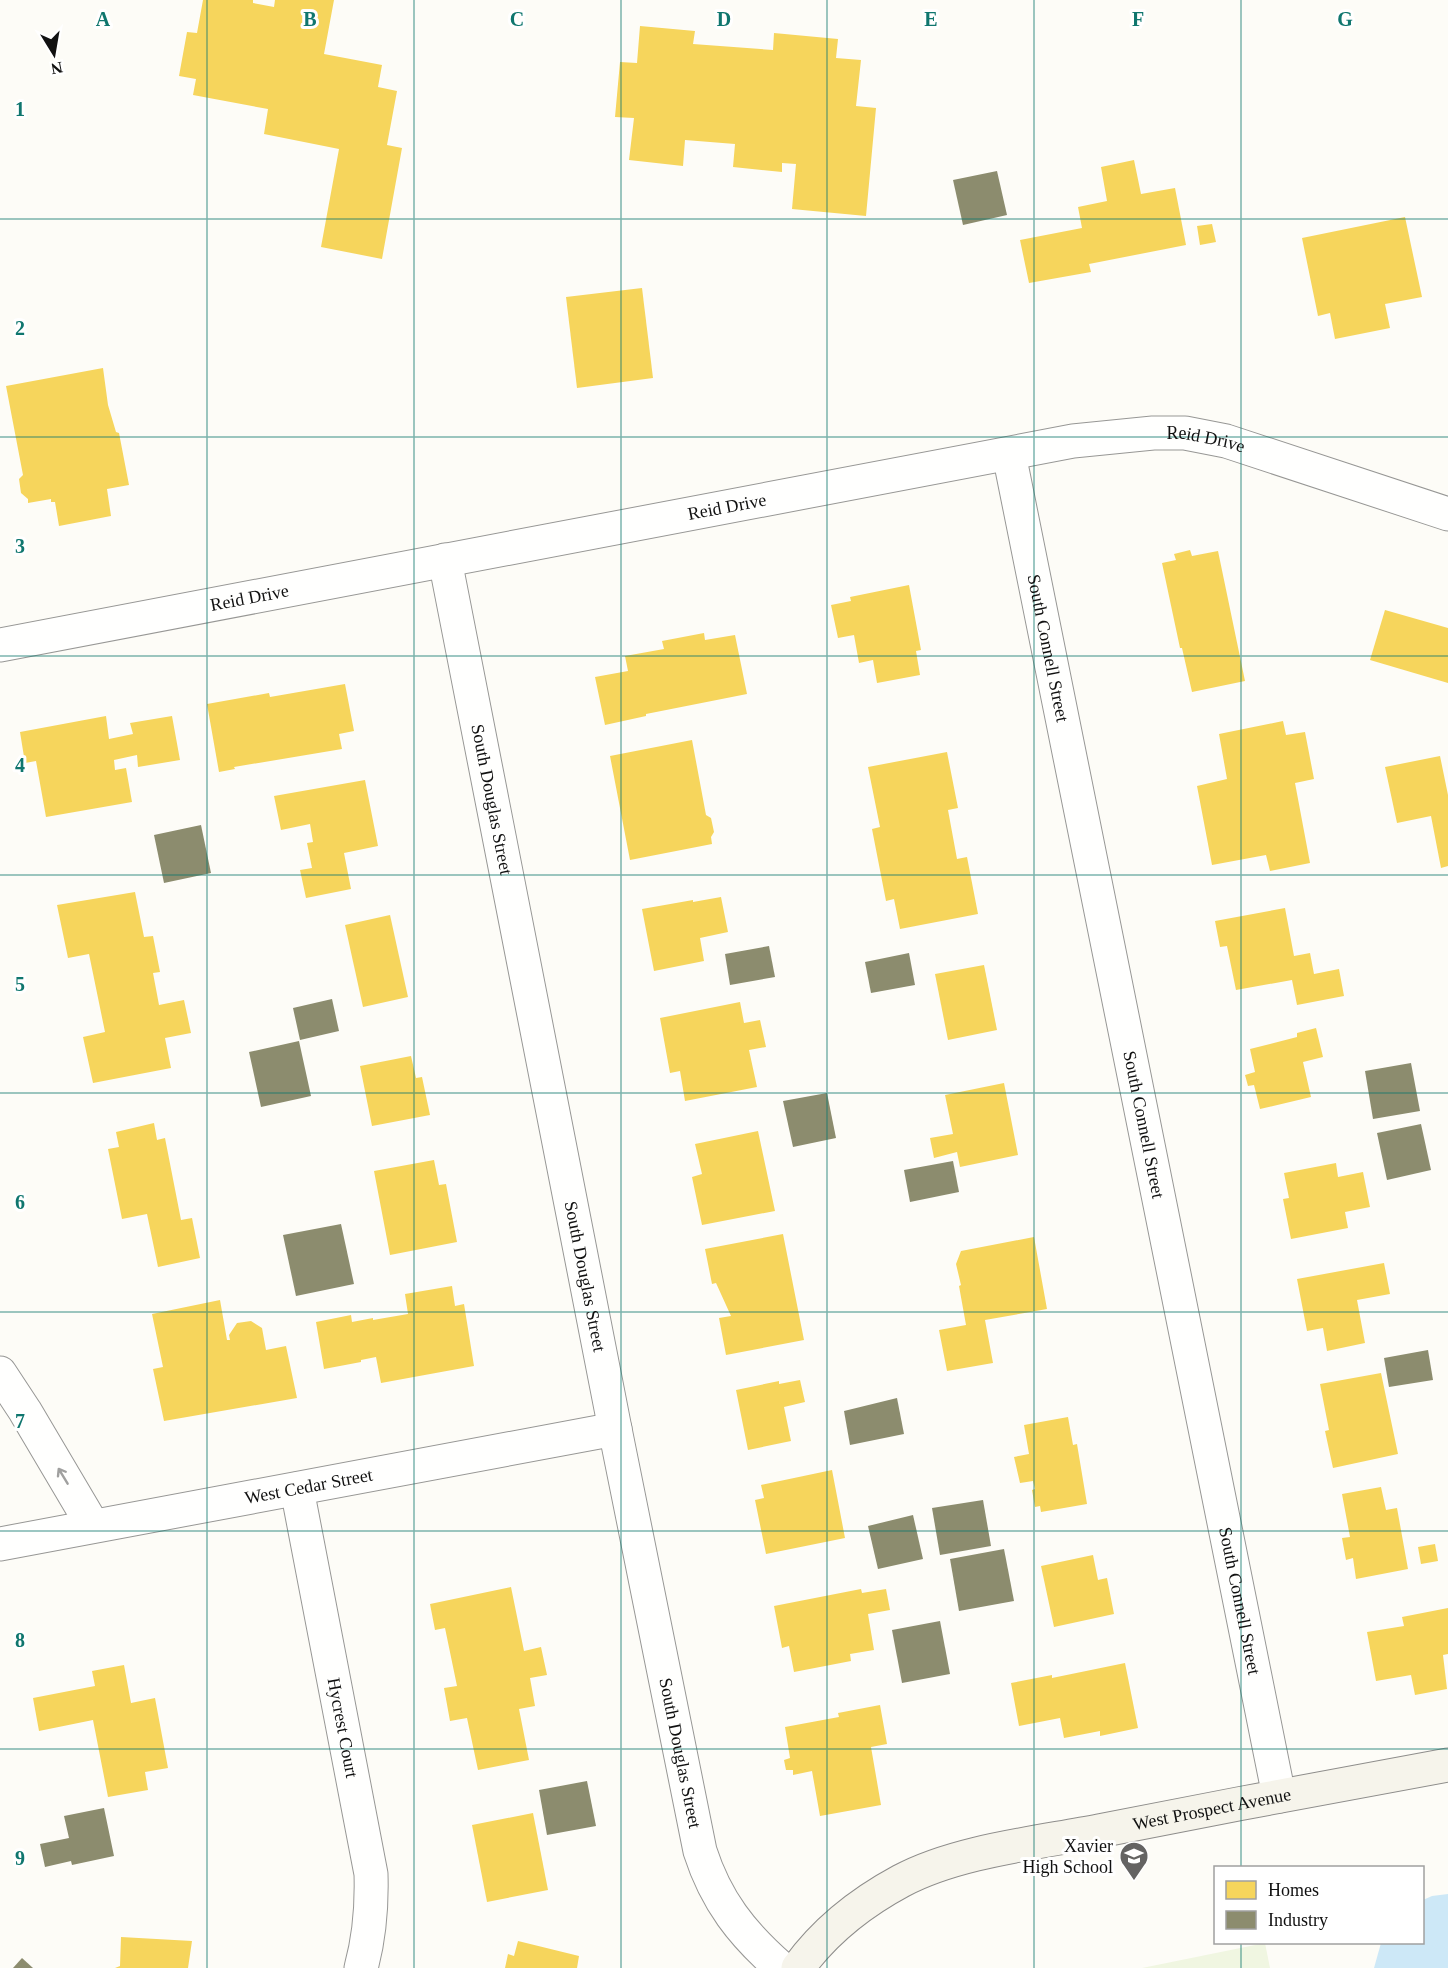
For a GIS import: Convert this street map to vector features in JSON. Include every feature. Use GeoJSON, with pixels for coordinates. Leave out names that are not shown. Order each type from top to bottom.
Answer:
{"type":"FeatureCollection","features":[{"type":"Feature","properties":{"kind":"main road","name":"West Prospect Avenue"},"geometry":{"type":"LineString","coordinates":[[798,1968],[810,1951],[836,1926],[868,1901],[902,1880],[933,1868],[995,1851],[1448,1764]]}},
{"type":"Feature","properties":{"kind":"street","name":"Reid Drive"},"geometry":{"type":"LineString","coordinates":[[0,645],[1073,441],[1115,436],[1185,433],[1226,441],[1448,514]]}},
{"type":"Feature","properties":{"kind":"street","name":"South Connell Street"},"geometry":{"type":"LineString","coordinates":[[1009,454],[1279,1796]]}},
{"type":"Feature","properties":{"kind":"street","name":"South Douglas Street"},"geometry":{"type":"LineString","coordinates":[[445,560],[700,1851],[715,1890],[728,1911],[757,1948],[781,1968]]}},
{"type":"Feature","properties":{"kind":"street"},"geometry":{"type":"LineString","coordinates":[[0,1373],[93,1526]]}},
{"type":"Feature","properties":{"kind":"street","name":"West Cedar Street"},"geometry":{"type":"LineString","coordinates":[[0,1545],[615,1429]]}},
{"type":"Feature","properties":{"kind":"street","name":"Hycrest Court"},"geometry":{"type":"LineString","coordinates":[[297,1489],[371,1874],[372,1914],[361,1968]]}},
{"type":"Feature","properties":{"kind":"green space"},"geometry":{"type":"Polygon","coordinates":[[[1265,1944],[1270,1968],[1142,1968],[1265,1944]]]}},
{"type":"Feature","properties":{"kind":"water"},"geometry":{"type":"Polygon","coordinates":[[[1448,1894],[1448,1968],[1374,1968],[1381,1944],[1424,1944],[1424,1900],[1448,1894]]]}},
{"type":"Feature","properties":{"kind":"building: Homes"},"geometry":{"type":"Polygon","coordinates":[[[203,0],[253,0],[253,3],[274,7],[275,0],[334,0],[324,54],[382,65],[378,87],[397,91],[387,145],[402,148],[382,259],[321,247],[339,149],[264,134],[268,109],[193,95],[196,79],[179,76],[187,32],[197,33],[203,0]]]}},
{"type":"Feature","properties":{"kind":"building: Homes"},"geometry":{"type":"Polygon","coordinates":[[[640,26],[695,31],[693,44],[773,50],[774,33],[838,39],[836,58],[861,60],[856,106],[876,108],[866,216],[792,209],[796,164],[782,163],[782,172],[733,167],[735,144],[685,140],[683,166],[629,160],[634,118],[615,117],[620,62],[637,63],[640,26]]]}},
{"type":"Feature","properties":{"kind":"building: Homes"},"geometry":{"type":"Polygon","coordinates":[[[1134,160],[1141,194],[1175,188],[1186,245],[1089,264],[1091,272],[1029,283],[1020,240],[1082,228],[1078,207],[1107,201],[1101,167],[1134,160]]]}},
{"type":"Feature","properties":{"kind":"building: Homes"},"geometry":{"type":"Polygon","coordinates":[[[1405,217],[1422,297],[1385,304],[1390,328],[1335,339],[1330,313],[1318,316],[1302,238],[1405,217]]]}},
{"type":"Feature","properties":{"kind":"building: Homes"},"geometry":{"type":"Polygon","coordinates":[[[1212,224],[1216,242],[1200,245],[1197,226],[1212,224]]]}},
{"type":"Feature","properties":{"kind":"building: Homes"},"geometry":{"type":"Polygon","coordinates":[[[642,288],[653,378],[577,388],[566,297],[642,288]]]}},
{"type":"Feature","properties":{"kind":"building: Homes"},"geometry":{"type":"Polygon","coordinates":[[[103,368],[108,405],[116,432],[119,433],[129,485],[107,489],[111,516],[59,526],[55,502],[51,502],[51,499],[28,503],[28,499],[21,493],[19,479],[23,475],[6,386],[103,368]]]}},
{"type":"Feature","properties":{"kind":"building: Homes"},"geometry":{"type":"Polygon","coordinates":[[[1190,550],[1192,556],[1218,551],[1245,681],[1192,692],[1162,563],[1176,560],[1174,554],[1190,550]]]}},
{"type":"Feature","properties":{"kind":"building: Homes"},"geometry":{"type":"Polygon","coordinates":[[[909,585],[921,650],[916,651],[920,675],[877,683],[873,660],[859,663],[854,635],[838,638],[831,605],[851,601],[850,597],[909,585]]]}},
{"type":"Feature","properties":{"kind":"building: Homes"},"geometry":{"type":"Polygon","coordinates":[[[1385,610],[1448,628],[1448,683],[1370,660],[1385,610]]]}},
{"type":"Feature","properties":{"kind":"building: Homes"},"geometry":{"type":"Polygon","coordinates":[[[704,633],[705,640],[735,635],[747,694],[646,714],[646,716],[605,725],[595,677],[628,671],[625,656],[664,649],[662,641],[704,633]]]}},
{"type":"Feature","properties":{"kind":"building: Homes"},"geometry":{"type":"Polygon","coordinates":[[[345,684],[354,731],[339,734],[342,749],[234,767],[235,769],[219,772],[207,704],[269,693],[270,697],[345,684]]]}},
{"type":"Feature","properties":{"kind":"building: Homes"},"geometry":{"type":"Polygon","coordinates":[[[106,716],[109,739],[133,734],[130,723],[172,716],[180,760],[138,767],[137,755],[114,760],[115,770],[126,768],[132,802],[46,817],[36,761],[25,763],[20,732],[106,716]]]}},
{"type":"Feature","properties":{"kind":"building: Homes"},"geometry":{"type":"Polygon","coordinates":[[[1283,721],[1286,735],[1305,732],[1314,779],[1295,783],[1310,863],[1270,871],[1266,855],[1212,865],[1197,786],[1227,779],[1219,734],[1283,721]]]}},
{"type":"Feature","properties":{"kind":"building: Homes"},"geometry":{"type":"Polygon","coordinates":[[[692,740],[706,815],[711,818],[714,832],[711,837],[712,844],[630,860],[610,756],[692,740]]]}},
{"type":"Feature","properties":{"kind":"building: Homes"},"geometry":{"type":"Polygon","coordinates":[[[947,752],[958,808],[948,810],[957,859],[967,857],[978,914],[900,929],[894,899],[886,901],[872,829],[880,827],[868,767],[947,752]]]}},
{"type":"Feature","properties":{"kind":"building: Homes"},"geometry":{"type":"Polygon","coordinates":[[[1440,756],[1448,795],[1448,866],[1441,868],[1431,816],[1397,823],[1385,767],[1440,756]]]}},
{"type":"Feature","properties":{"kind":"building: Homes"},"geometry":{"type":"Polygon","coordinates":[[[365,780],[378,846],[344,853],[351,889],[306,898],[300,870],[312,868],[307,843],[313,842],[310,824],[281,830],[274,796],[365,780]]]}},
{"type":"Feature","properties":{"kind":"building: Homes"},"geometry":{"type":"Polygon","coordinates":[[[135,892],[144,937],[153,936],[160,972],[153,973],[159,1005],[184,1000],[191,1033],[165,1038],[171,1068],[93,1083],[83,1037],[105,1032],[89,954],[68,958],[57,905],[135,892]]]}},
{"type":"Feature","properties":{"kind":"building: Homes"},"geometry":{"type":"Polygon","coordinates":[[[721,897],[728,932],[700,938],[704,961],[654,971],[642,909],[721,897]]]}},
{"type":"Feature","properties":{"kind":"building: Homes"},"geometry":{"type":"Polygon","coordinates":[[[1285,908],[1294,956],[1310,953],[1314,974],[1339,969],[1344,996],[1297,1005],[1292,980],[1236,990],[1227,946],[1220,947],[1215,921],[1285,908]]]}},
{"type":"Feature","properties":{"kind":"building: Homes"},"geometry":{"type":"Polygon","coordinates":[[[390,915],[408,997],[363,1007],[345,925],[390,915]]]}},
{"type":"Feature","properties":{"kind":"building: Homes"},"geometry":{"type":"Polygon","coordinates":[[[984,965],[997,1030],[948,1040],[935,974],[984,965]]]}},
{"type":"Feature","properties":{"kind":"building: Homes"},"geometry":{"type":"Polygon","coordinates":[[[740,1002],[744,1023],[760,1020],[766,1047],[749,1050],[757,1087],[685,1101],[680,1071],[670,1073],[660,1018],[740,1002]]]}},
{"type":"Feature","properties":{"kind":"building: Homes"},"geometry":{"type":"Polygon","coordinates":[[[1316,1028],[1323,1057],[1303,1062],[1311,1097],[1260,1109],[1254,1085],[1248,1086],[1245,1075],[1255,1072],[1250,1049],[1297,1037],[1297,1033],[1316,1028]]]}},
{"type":"Feature","properties":{"kind":"building: Homes"},"geometry":{"type":"Polygon","coordinates":[[[411,1056],[416,1078],[422,1077],[430,1115],[372,1126],[360,1066],[411,1056]]]}},
{"type":"Feature","properties":{"kind":"building: Homes"},"geometry":{"type":"Polygon","coordinates":[[[1004,1083],[1018,1155],[960,1167],[957,1152],[934,1158],[930,1138],[953,1134],[945,1095],[1004,1083]]]}},
{"type":"Feature","properties":{"kind":"building: Homes"},"geometry":{"type":"Polygon","coordinates":[[[154,1123],[157,1140],[165,1138],[181,1220],[192,1218],[200,1258],[158,1267],[147,1214],[122,1219],[108,1149],[119,1147],[116,1132],[154,1123]]]}},
{"type":"Feature","properties":{"kind":"building: Homes"},"geometry":{"type":"Polygon","coordinates":[[[758,1131],[775,1211],[702,1225],[692,1177],[702,1174],[695,1144],[758,1131]]]}},
{"type":"Feature","properties":{"kind":"building: Homes"},"geometry":{"type":"Polygon","coordinates":[[[434,1160],[439,1185],[446,1184],[457,1242],[390,1255],[374,1171],[434,1160]]]}},
{"type":"Feature","properties":{"kind":"building: Homes"},"geometry":{"type":"Polygon","coordinates":[[[1336,1163],[1338,1177],[1363,1172],[1370,1207],[1345,1212],[1348,1228],[1291,1239],[1283,1199],[1289,1198],[1284,1173],[1336,1163]]]}},
{"type":"Feature","properties":{"kind":"building: Homes"},"geometry":{"type":"Polygon","coordinates":[[[783,1234],[804,1340],[726,1355],[719,1318],[731,1316],[716,1283],[712,1284],[705,1249],[783,1234]]]}},
{"type":"Feature","properties":{"kind":"building: Homes"},"geometry":{"type":"Polygon","coordinates":[[[1034,1237],[1047,1309],[985,1320],[993,1363],[947,1371],[939,1330],[966,1325],[956,1264],[961,1251],[1034,1237]]]}},
{"type":"Feature","properties":{"kind":"building: Homes"},"geometry":{"type":"Polygon","coordinates":[[[1384,1263],[1390,1294],[1357,1300],[1365,1343],[1327,1351],[1323,1328],[1307,1331],[1297,1279],[1384,1263]]]}},
{"type":"Feature","properties":{"kind":"building: Homes"},"geometry":{"type":"Polygon","coordinates":[[[452,1286],[455,1306],[464,1304],[474,1366],[381,1383],[376,1357],[324,1369],[316,1322],[351,1315],[352,1322],[408,1314],[405,1294],[452,1286]]]}},
{"type":"Feature","properties":{"kind":"building: Homes"},"geometry":{"type":"Polygon","coordinates":[[[220,1300],[227,1340],[230,1340],[229,1335],[237,1323],[251,1321],[262,1328],[266,1350],[286,1346],[297,1398],[164,1421],[153,1369],[163,1367],[152,1314],[220,1300]]]}},
{"type":"Feature","properties":{"kind":"building: Homes"},"geometry":{"type":"Polygon","coordinates":[[[1381,1373],[1398,1454],[1333,1468],[1325,1431],[1329,1430],[1320,1384],[1381,1373]]]}},
{"type":"Feature","properties":{"kind":"building: Homes"},"geometry":{"type":"Polygon","coordinates":[[[800,1380],[805,1402],[784,1407],[791,1441],[748,1450],[736,1390],[779,1381],[779,1384],[800,1380]]]}},
{"type":"Feature","properties":{"kind":"building: Homes"},"geometry":{"type":"Polygon","coordinates":[[[1068,1417],[1073,1445],[1077,1444],[1087,1504],[1041,1512],[1040,1506],[1035,1507],[1033,1481],[1020,1483],[1014,1457],[1029,1454],[1024,1425],[1068,1417]]]}},
{"type":"Feature","properties":{"kind":"building: Homes"},"geometry":{"type":"Polygon","coordinates":[[[832,1470],[845,1538],[766,1554],[755,1500],[764,1498],[761,1485],[832,1470]]]}},
{"type":"Feature","properties":{"kind":"building: Homes"},"geometry":{"type":"Polygon","coordinates":[[[1381,1487],[1386,1510],[1397,1508],[1408,1569],[1356,1579],[1353,1558],[1346,1560],[1342,1538],[1350,1537],[1342,1494],[1381,1487]]]}},
{"type":"Feature","properties":{"kind":"building: Homes"},"geometry":{"type":"Polygon","coordinates":[[[1435,1544],[1438,1561],[1421,1564],[1418,1547],[1435,1544]]]}},
{"type":"Feature","properties":{"kind":"building: Homes"},"geometry":{"type":"Polygon","coordinates":[[[1093,1555],[1098,1580],[1107,1578],[1114,1614],[1054,1627],[1041,1566],[1093,1555]]]}},
{"type":"Feature","properties":{"kind":"building: Homes"},"geometry":{"type":"Polygon","coordinates":[[[511,1587],[524,1651],[541,1647],[547,1675],[530,1678],[535,1706],[519,1709],[529,1760],[478,1770],[467,1718],[450,1721],[444,1688],[457,1686],[445,1628],[435,1630],[430,1604],[511,1587]]]}},
{"type":"Feature","properties":{"kind":"building: Homes"},"geometry":{"type":"Polygon","coordinates":[[[861,1589],[862,1593],[886,1589],[890,1610],[868,1614],[874,1650],[850,1654],[851,1661],[794,1672],[789,1646],[782,1648],[774,1606],[861,1589]]]}},
{"type":"Feature","properties":{"kind":"building: Homes"},"geometry":{"type":"Polygon","coordinates":[[[1448,1608],[1448,1654],[1443,1655],[1447,1689],[1415,1695],[1411,1675],[1376,1681],[1367,1632],[1404,1626],[1402,1617],[1448,1608]]]}},
{"type":"Feature","properties":{"kind":"building: Homes"},"geometry":{"type":"Polygon","coordinates":[[[1125,1663],[1138,1728],[1100,1736],[1100,1731],[1064,1738],[1060,1718],[1019,1726],[1011,1683],[1052,1675],[1052,1678],[1125,1663]]]}},
{"type":"Feature","properties":{"kind":"building: Homes"},"geometry":{"type":"Polygon","coordinates":[[[124,1665],[131,1703],[155,1698],[168,1768],[145,1772],[148,1790],[108,1797],[93,1720],[39,1731],[33,1698],[95,1686],[92,1671],[124,1665]]]}},
{"type":"Feature","properties":{"kind":"building: Homes"},"geometry":{"type":"Polygon","coordinates":[[[880,1705],[887,1744],[871,1747],[881,1805],[820,1816],[812,1771],[793,1775],[793,1770],[786,1770],[784,1760],[790,1758],[785,1727],[839,1717],[838,1713],[880,1705]]]}},
{"type":"Feature","properties":{"kind":"building: Homes"},"geometry":{"type":"Polygon","coordinates":[[[533,1813],[548,1890],[487,1902],[472,1825],[533,1813]]]}},
{"type":"Feature","properties":{"kind":"building: Homes"},"geometry":{"type":"Polygon","coordinates":[[[121,1937],[192,1941],[188,1968],[115,1968],[120,1966],[121,1937]]]}},
{"type":"Feature","properties":{"kind":"building: Homes"},"geometry":{"type":"Polygon","coordinates":[[[518,1941],[579,1956],[577,1968],[505,1968],[508,1954],[514,1956],[518,1941]]]}},
{"type":"Feature","properties":{"kind":"building: Industry"},"geometry":{"type":"Polygon","coordinates":[[[997,171],[1007,215],[963,225],[953,180],[997,171]]]}},
{"type":"Feature","properties":{"kind":"building: Industry"},"geometry":{"type":"Polygon","coordinates":[[[201,825],[211,873],[164,883],[154,835],[201,825]]]}},
{"type":"Feature","properties":{"kind":"building: Industry"},"geometry":{"type":"Polygon","coordinates":[[[769,946],[775,977],[730,985],[725,954],[769,946]]]}},
{"type":"Feature","properties":{"kind":"building: Industry"},"geometry":{"type":"Polygon","coordinates":[[[909,953],[915,985],[871,993],[865,962],[909,953]]]}},
{"type":"Feature","properties":{"kind":"building: Industry"},"geometry":{"type":"Polygon","coordinates":[[[332,999],[339,1031],[300,1040],[293,1008],[332,999]]]}},
{"type":"Feature","properties":{"kind":"building: Industry"},"geometry":{"type":"Polygon","coordinates":[[[299,1041],[311,1096],[261,1107],[249,1052],[299,1041]]]}},
{"type":"Feature","properties":{"kind":"building: Industry"},"geometry":{"type":"Polygon","coordinates":[[[1411,1063],[1420,1111],[1373,1119],[1365,1071],[1411,1063]]]}},
{"type":"Feature","properties":{"kind":"building: Industry"},"geometry":{"type":"Polygon","coordinates":[[[827,1093],[836,1138],[793,1147],[783,1101],[827,1093]]]}},
{"type":"Feature","properties":{"kind":"building: Industry"},"geometry":{"type":"Polygon","coordinates":[[[1421,1124],[1431,1170],[1387,1180],[1377,1133],[1421,1124]]]}},
{"type":"Feature","properties":{"kind":"building: Industry"},"geometry":{"type":"Polygon","coordinates":[[[953,1161],[959,1192],[910,1202],[904,1170],[953,1161]]]}},
{"type":"Feature","properties":{"kind":"building: Industry"},"geometry":{"type":"Polygon","coordinates":[[[341,1224],[354,1284],[296,1296],[283,1235],[341,1224]]]}},
{"type":"Feature","properties":{"kind":"building: Industry"},"geometry":{"type":"Polygon","coordinates":[[[1428,1350],[1433,1380],[1389,1387],[1384,1358],[1428,1350]]]}},
{"type":"Feature","properties":{"kind":"building: Industry"},"geometry":{"type":"Polygon","coordinates":[[[897,1398],[904,1434],[850,1445],[844,1411],[897,1398]]]}},
{"type":"Feature","properties":{"kind":"building: Industry"},"geometry":{"type":"Polygon","coordinates":[[[983,1500],[991,1546],[940,1555],[932,1508],[983,1500]]]}},
{"type":"Feature","properties":{"kind":"building: Industry"},"geometry":{"type":"Polygon","coordinates":[[[913,1515],[923,1559],[878,1569],[868,1526],[913,1515]]]}},
{"type":"Feature","properties":{"kind":"building: Industry"},"geometry":{"type":"Polygon","coordinates":[[[1004,1549],[1014,1601],[959,1611],[950,1559],[1004,1549]]]}},
{"type":"Feature","properties":{"kind":"building: Industry"},"geometry":{"type":"Polygon","coordinates":[[[940,1621],[950,1674],[902,1683],[892,1630],[940,1621]]]}},
{"type":"Feature","properties":{"kind":"building: Industry"},"geometry":{"type":"Polygon","coordinates":[[[587,1781],[596,1826],[547,1835],[539,1790],[587,1781]]]}},
{"type":"Feature","properties":{"kind":"building: Industry"},"geometry":{"type":"Polygon","coordinates":[[[104,1808],[114,1856],[72,1865],[71,1861],[45,1867],[40,1844],[69,1838],[64,1816],[104,1808]]]}},
{"type":"Feature","properties":{"kind":"building: Industry"},"geometry":{"type":"Polygon","coordinates":[[[22,1958],[33,1968],[13,1968],[22,1958]]]}},
{"type":"Feature","properties":{"kind":"place","name":"Xavier High School"},"geometry":{"type":"Point","coordinates":[1134,1882]}}]}
